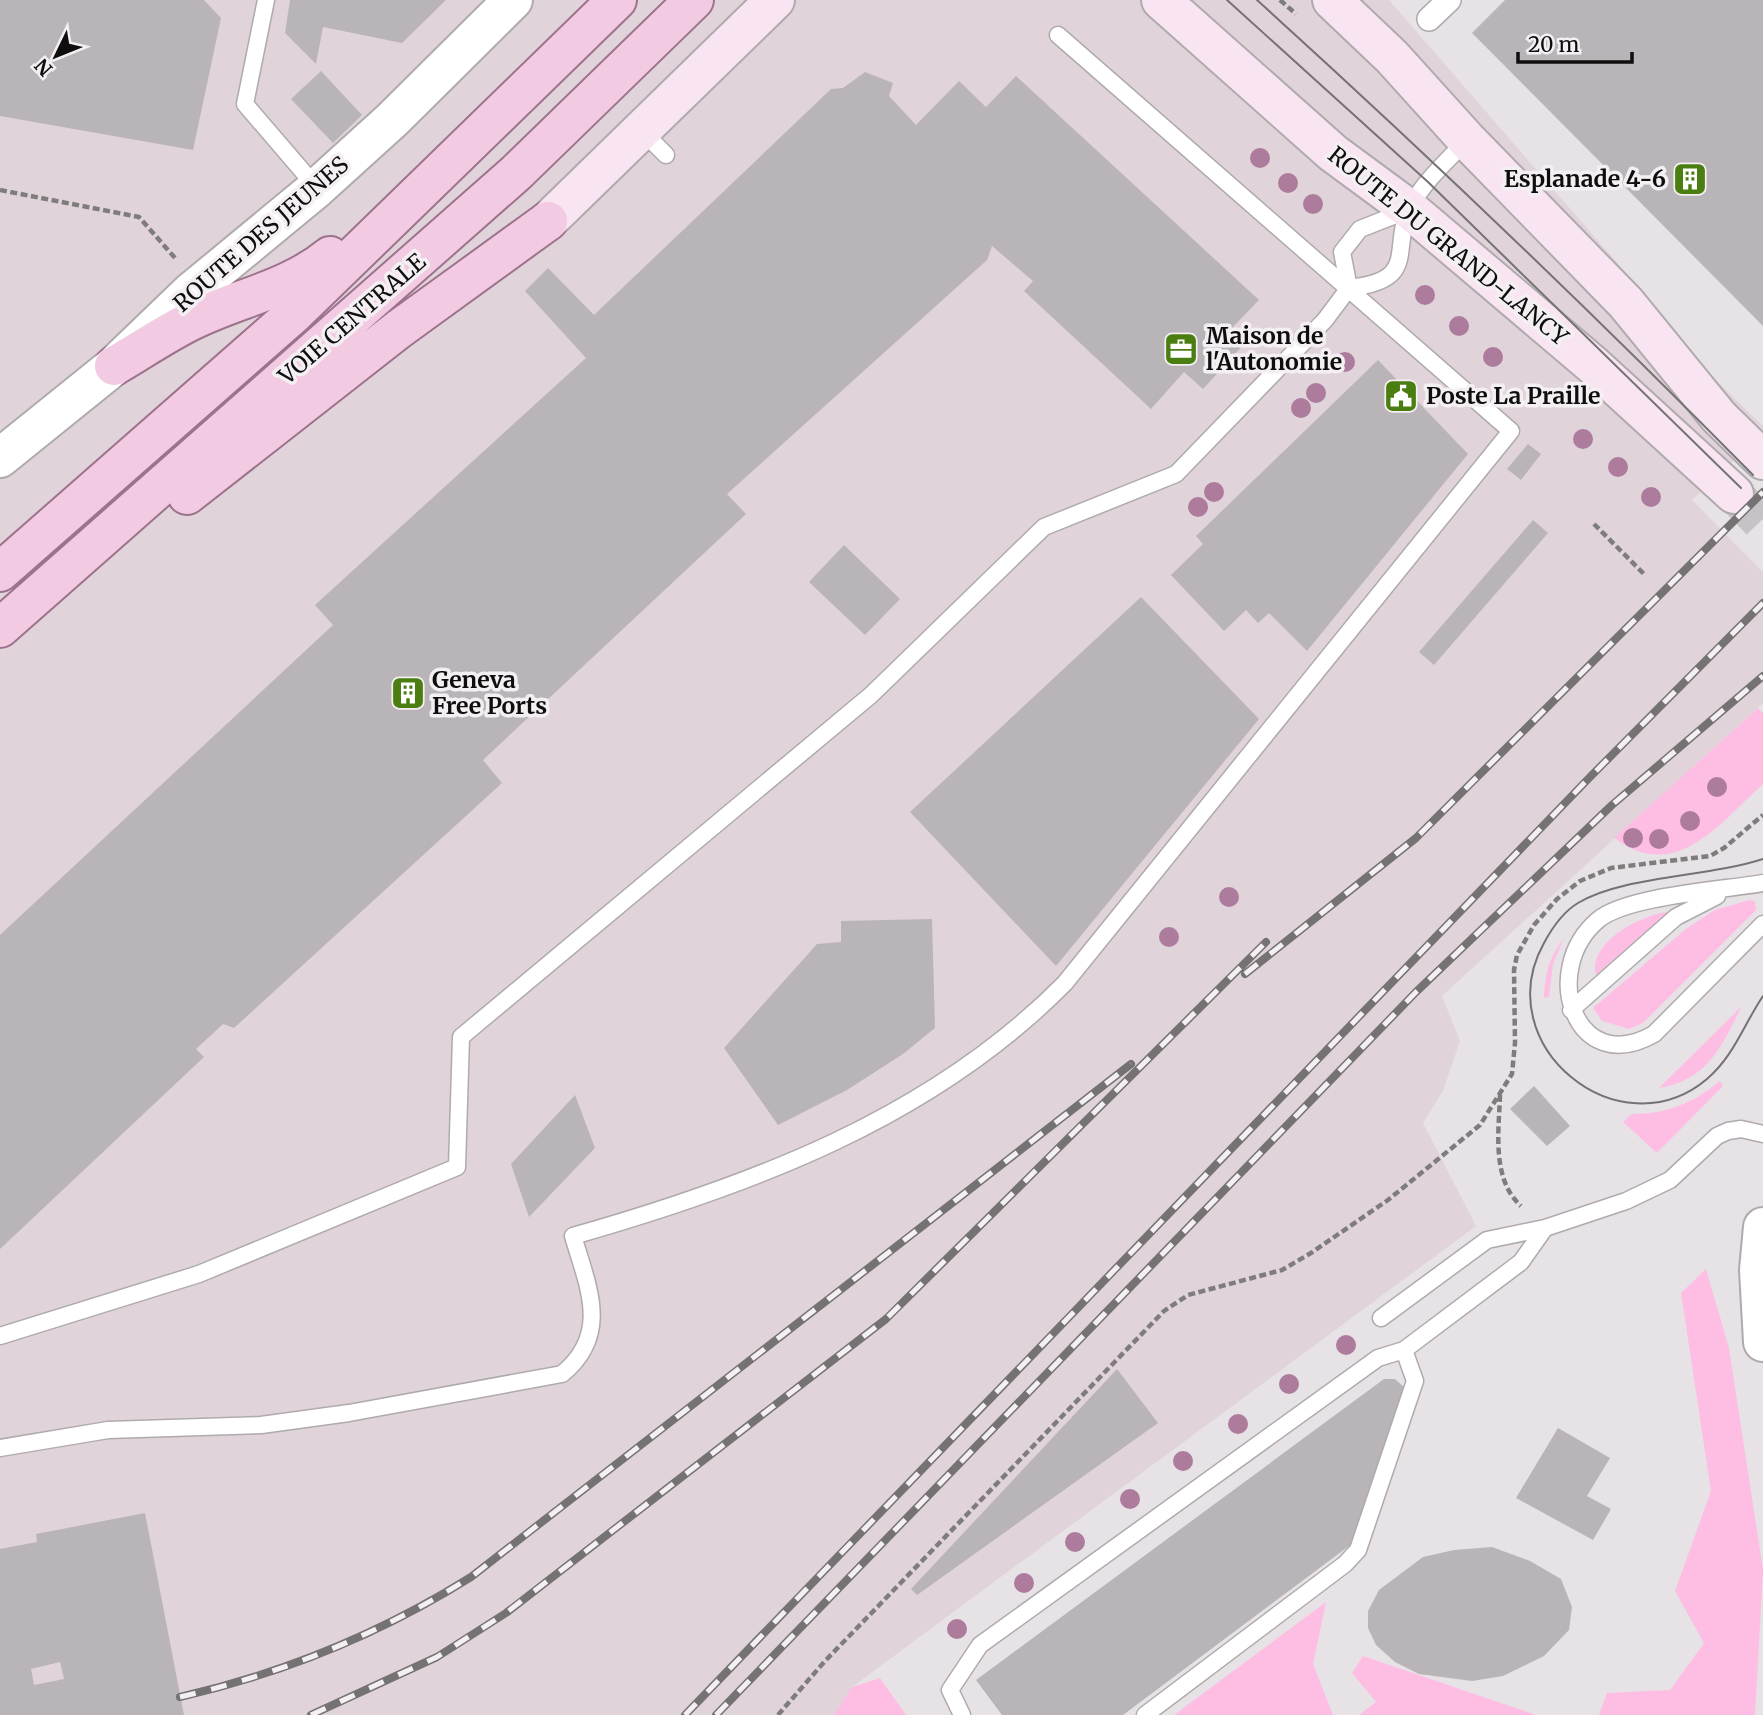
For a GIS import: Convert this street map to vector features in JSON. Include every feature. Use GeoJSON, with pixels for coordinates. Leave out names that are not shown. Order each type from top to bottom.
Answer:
{"type":"FeatureCollection","features":[{"type":"Feature","properties":{"kind":"main road","name":"VOIE CENTRALE"},"geometry":{"type":"LineString","coordinates":[[0,572],[295,313],[617,0]]}},
{"type":"Feature","properties":{"kind":"main road","name":"VOIE CENTRALE"},"geometry":{"type":"LineString","coordinates":[[0,628],[506,182],[694,0]]}},
{"type":"Feature","properties":{"kind":"main road"},"geometry":{"type":"LineString","coordinates":[[0,640],[399,328],[654,143],[775,0]]}},
{"type":"Feature","properties":{"kind":"main road","name":"ROUTE DU GRAND-LANCY"},"geometry":{"type":"LineString","coordinates":[[1161,0],[1333,153],[1409,209],[1593,365],[1734,494]]}},
{"type":"Feature","properties":{"kind":"main road"},"geometry":{"type":"LineString","coordinates":[[1332,0],[1392,57],[1467,140],[1626,303],[1719,417],[1763,460]]}},
{"type":"Feature","properties":{"kind":"main road"},"geometry":{"type":"LineString","coordinates":[[114,366],[194,319],[268,293],[303,276],[484,131]]}},
{"type":"Feature","properties":{"kind":"street","name":"ROUTE DES JEUNES"},"geometry":{"type":"LineString","coordinates":[[0,458],[114,366],[199,285],[317,188],[392,120],[513,0]]}},
{"type":"Feature","properties":{"kind":"street"},"geometry":{"type":"LineString","coordinates":[[1429,19],[1449,0]]}},
{"type":"Feature","properties":{"kind":"street"},"geometry":{"type":"LineString","coordinates":[[1763,1227],[1759,1270],[1763,1342]]}},
{"type":"Feature","properties":{"kind":"lane"},"geometry":{"type":"LineString","coordinates":[[266,0],[245,104],[317,188]]}},
{"type":"Feature","properties":{"kind":"lane"},"geometry":{"type":"LineString","coordinates":[[0,1448],[108,1430],[261,1425],[349,1413],[562,1374],[584,1349],[593,1326],[594,1310],[573,1236],[673,1208],[812,1153],[887,1117],[1007,1038],[1065,983],[1511,431],[1058,35]]}},
{"type":"Feature","properties":{"kind":"lane"},"geometry":{"type":"LineString","coordinates":[[0,1336],[199,1274],[457,1167],[461,1037],[871,695],[1044,527],[1176,474],[1325,320],[1349,288],[1373,285],[1389,275],[1400,261],[1409,209],[1428,182],[1467,140]]}},
{"type":"Feature","properties":{"kind":"lane"},"geometry":{"type":"LineString","coordinates":[[1349,288],[1342,252],[1360,229],[1409,209]]}},
{"type":"Feature","properties":{"kind":"lane"},"geometry":{"type":"LineString","coordinates":[[1763,883],[1635,904],[1598,920],[1572,963],[1568,999],[1571,1010],[1578,1023],[1596,1037],[1617,1044],[1642,1041],[1654,1034],[1763,924]]}},
{"type":"Feature","properties":{"kind":"lane"},"geometry":{"type":"LineString","coordinates":[[1571,1010],[1676,917],[1706,900],[1746,886]]}},
{"type":"Feature","properties":{"kind":"lane"},"geometry":{"type":"LineString","coordinates":[[1381,1318],[1487,1240],[1545,1228],[1588,1215],[1670,1180],[1717,1136],[1728,1130],[1741,1129],[1763,1134]]}},
{"type":"Feature","properties":{"kind":"lane"},"geometry":{"type":"LineString","coordinates":[[961,1715],[950,1690],[980,1645],[1378,1358],[1404,1350],[1521,1262],[1545,1228]]}},
{"type":"Feature","properties":{"kind":"lane"},"geometry":{"type":"LineString","coordinates":[[1145,1715],[1345,1564],[1358,1550],[1415,1381],[1404,1350]]}},
{"type":"Feature","properties":{"kind":"path"},"geometry":{"type":"LineString","coordinates":[[0,190],[139,217],[199,285]]}},
{"type":"Feature","properties":{"kind":"path"},"geometry":{"type":"LineString","coordinates":[[1594,524],[1644,574]]}},
{"type":"Feature","properties":{"kind":"path"},"geometry":{"type":"LineString","coordinates":[[778,1715],[825,1661],[1164,1311],[1188,1295],[1282,1269],[1339,1236],[1462,1142],[1480,1125],[1512,1074],[1515,1059],[1515,962],[1523,942],[1546,909],[1574,885],[1602,872],[1710,856],[1724,848],[1763,815]]}},
{"type":"Feature","properties":{"kind":"path"},"geometry":{"type":"LineString","coordinates":[[1500,1094],[1499,1158],[1506,1182],[1514,1200],[1545,1228]]}},
{"type":"Feature","properties":{"kind":"shaded area"},"geometry":{"type":"Polygon","coordinates":[[[0,0],[1389,0],[1626,273],[1698,363],[1763,426],[1763,433],[1692,500],[1763,572],[1763,703],[1442,996],[1460,1041],[1443,1091],[1423,1123],[1476,1226],[852,1687],[844,1715],[0,1715],[0,0]]]}},
{"type":"Feature","properties":{"kind":"shaded area"},"geometry":{"type":"Polygon","coordinates":[[[1758,708],[1763,713],[1763,784],[1730,816],[1713,831],[1677,852],[1657,855],[1636,851],[1614,838],[1758,708]]]}},
{"type":"Feature","properties":{"kind":"shaded area"},"geometry":{"type":"Polygon","coordinates":[[[1749,900],[1755,901],[1756,910],[1643,1023],[1629,1029],[1602,1021],[1593,1008],[1687,928],[1715,910],[1749,900]]]}},
{"type":"Feature","properties":{"kind":"shaded area"},"geometry":{"type":"Polygon","coordinates":[[[1668,912],[1596,975],[1595,963],[1600,952],[1619,932],[1645,918],[1668,912]]]}},
{"type":"Feature","properties":{"kind":"shaded area"},"geometry":{"type":"Polygon","coordinates":[[[1564,938],[1553,964],[1549,997],[1544,998],[1549,966],[1564,938]]]}},
{"type":"Feature","properties":{"kind":"shaded area"},"geometry":{"type":"Polygon","coordinates":[[[1742,1006],[1719,1048],[1701,1069],[1690,1078],[1659,1088],[1742,1006]]]}},
{"type":"Feature","properties":{"kind":"shaded area"},"geometry":{"type":"Polygon","coordinates":[[[1720,1081],[1723,1086],[1657,1153],[1623,1122],[1632,1114],[1657,1112],[1679,1106],[1720,1081]]]}},
{"type":"Feature","properties":{"kind":"shaded area"},"geometry":{"type":"Polygon","coordinates":[[[1706,1269],[1729,1348],[1763,1570],[1755,1715],[1599,1715],[1607,1693],[1670,1690],[1704,1643],[1675,1591],[1711,1491],[1681,1293],[1706,1269]]]}},
{"type":"Feature","properties":{"kind":"shaded area"},"geometry":{"type":"Polygon","coordinates":[[[1326,1602],[1313,1664],[1333,1715],[1174,1715],[1326,1602]]]}},
{"type":"Feature","properties":{"kind":"shaded area"},"geometry":{"type":"Polygon","coordinates":[[[1363,1656],[1536,1715],[1359,1715],[1376,1702],[1352,1673],[1363,1656]]]}},
{"type":"Feature","properties":{"kind":"shaded area"},"geometry":{"type":"Polygon","coordinates":[[[880,1678],[906,1715],[834,1715],[852,1687],[880,1678]]]}},
{"type":"Feature","properties":{"kind":"building"},"geometry":{"type":"Polygon","coordinates":[[[0,0],[204,0],[221,18],[193,150],[0,116],[0,0]]]}},
{"type":"Feature","properties":{"kind":"building"},"geometry":{"type":"Polygon","coordinates":[[[290,0],[446,0],[402,43],[323,27],[316,64],[285,33],[290,0]]]}},
{"type":"Feature","properties":{"kind":"building","name":"Esplanade 4-6"},"geometry":{"type":"Polygon","coordinates":[[[1505,0],[1763,0],[1763,326],[1472,33],[1505,0]]]}},
{"type":"Feature","properties":{"kind":"building"},"geometry":{"type":"Polygon","coordinates":[[[321,71],[362,115],[333,143],[291,99],[321,71]]]}},
{"type":"Feature","properties":{"kind":"building","name":"Geneva Free Ports"},"geometry":{"type":"Polygon","coordinates":[[[865,72],[893,83],[889,96],[916,125],[959,81],[986,107],[1016,76],[1259,300],[1230,330],[1245,343],[1203,389],[1184,372],[1151,409],[1024,291],[1033,281],[992,246],[987,260],[727,494],[746,514],[483,760],[502,783],[234,1028],[223,1024],[196,1049],[204,1057],[0,1249],[0,935],[333,625],[315,605],[586,358],[525,291],[548,268],[594,315],[831,89],[843,88],[865,72]]]}},
{"type":"Feature","properties":{"kind":"building"},"geometry":{"type":"Polygon","coordinates":[[[1378,360],[1468,454],[1307,651],[1269,613],[1258,623],[1246,610],[1224,631],[1171,575],[1203,544],[1196,536],[1378,360]]]}},
{"type":"Feature","properties":{"kind":"building"},"geometry":{"type":"Polygon","coordinates":[[[1528,444],[1541,454],[1521,480],[1507,469],[1528,444]]]}},
{"type":"Feature","properties":{"kind":"building"},"geometry":{"type":"Polygon","coordinates":[[[1533,520],[1548,533],[1434,665],[1419,652],[1533,520]]]}},
{"type":"Feature","properties":{"kind":"building"},"geometry":{"type":"Polygon","coordinates":[[[844,545],[900,599],[865,635],[809,582],[844,545]]]}},
{"type":"Feature","properties":{"kind":"building"},"geometry":{"type":"Polygon","coordinates":[[[1141,597],[1259,719],[1056,966],[910,812],[1141,597]]]}},
{"type":"Feature","properties":{"kind":"building"},"geometry":{"type":"Polygon","coordinates":[[[932,919],[935,1028],[903,1054],[847,1090],[778,1125],[724,1048],[817,944],[841,942],[841,921],[932,919]]]}},
{"type":"Feature","properties":{"kind":"building"},"geometry":{"type":"Polygon","coordinates":[[[1534,1086],[1570,1126],[1547,1146],[1510,1109],[1534,1086]]]}},
{"type":"Feature","properties":{"kind":"building"},"geometry":{"type":"Polygon","coordinates":[[[575,1095],[595,1148],[529,1217],[511,1164],[575,1095]]]}},
{"type":"Feature","properties":{"kind":"building"},"geometry":{"type":"Polygon","coordinates":[[[1117,1369],[1158,1423],[917,1595],[911,1589],[1117,1369]]]}},
{"type":"Feature","properties":{"kind":"building"},"geometry":{"type":"Polygon","coordinates":[[[1384,1379],[1395,1379],[1406,1389],[1353,1543],[1123,1715],[1002,1715],[976,1680],[1384,1379]]]}},
{"type":"Feature","properties":{"kind":"building"},"geometry":{"type":"Polygon","coordinates":[[[1558,1428],[1610,1458],[1587,1496],[1611,1509],[1593,1540],[1516,1498],[1558,1428]]]}},
{"type":"Feature","properties":{"kind":"building"},"geometry":{"type":"Polygon","coordinates":[[[145,1513],[184,1715],[0,1715],[0,1549],[37,1542],[36,1534],[145,1513]],[[60,1662],[31,1669],[34,1685],[64,1679],[60,1662]]]}},
{"type":"Feature","properties":{"kind":"building"},"geometry":{"type":"Polygon","coordinates":[[[1492,1547],[1530,1561],[1561,1579],[1572,1607],[1569,1630],[1544,1656],[1503,1676],[1472,1681],[1419,1674],[1395,1662],[1376,1645],[1368,1628],[1368,1611],[1379,1590],[1423,1557],[1454,1550],[1492,1547]]]}},
{"type":"Feature","properties":{"kind":"tunnel"},"geometry":{"type":"LineString","coordinates":[[1734,494],[1763,524]]}},
{"type":"Feature","properties":{"kind":"tram line"},"geometry":{"type":"LineString","coordinates":[[1227,0],[1428,182],[1741,488]]}},
{"type":"Feature","properties":{"kind":"tram line"},"geometry":{"type":"LineString","coordinates":[[1257,0],[1508,234],[1753,475]]}},
{"type":"Feature","properties":{"kind":"tram line"},"geometry":{"type":"LineString","coordinates":[[1763,859],[1718,870],[1618,887],[1578,903],[1563,916],[1547,937],[1531,981],[1533,1018],[1547,1050],[1571,1077],[1602,1095],[1636,1103],[1672,1099],[1707,1079],[1732,1050],[1763,996]]}},
{"type":"Feature","properties":{"kind":"railway"},"geometry":{"type":"LineString","coordinates":[[1245,974],[1416,838],[1763,492]]}},
{"type":"Feature","properties":{"kind":"railway"},"geometry":{"type":"LineString","coordinates":[[685,1715],[1591,776],[1763,603]]}},
{"type":"Feature","properties":{"kind":"railway"},"geometry":{"type":"LineString","coordinates":[[716,1715],[1416,992],[1612,805],[1763,676]]}},
{"type":"Feature","properties":{"kind":"railway"},"geometry":{"type":"LineString","coordinates":[[311,1715],[437,1657],[506,1613],[886,1319],[1266,942]]}},
{"type":"Feature","properties":{"kind":"railway"},"geometry":{"type":"LineString","coordinates":[[180,1697],[294,1664],[366,1634],[437,1598],[471,1577],[1131,1064]]}},
{"type":"Feature","properties":{"kind":"place","name":"Esplanade 4-6"},"geometry":{"type":"Point","coordinates":[1690,179]}},
{"type":"Feature","properties":{"kind":"place","name":"Maison de l'Autonomie"},"geometry":{"type":"Point","coordinates":[1181,349]}},
{"type":"Feature","properties":{"kind":"place","name":"Poste La Praille"},"geometry":{"type":"Point","coordinates":[1401,396]}},
{"type":"Feature","properties":{"kind":"place","name":"Geneva Free Ports"},"geometry":{"type":"Point","coordinates":[408,693]}}]}
